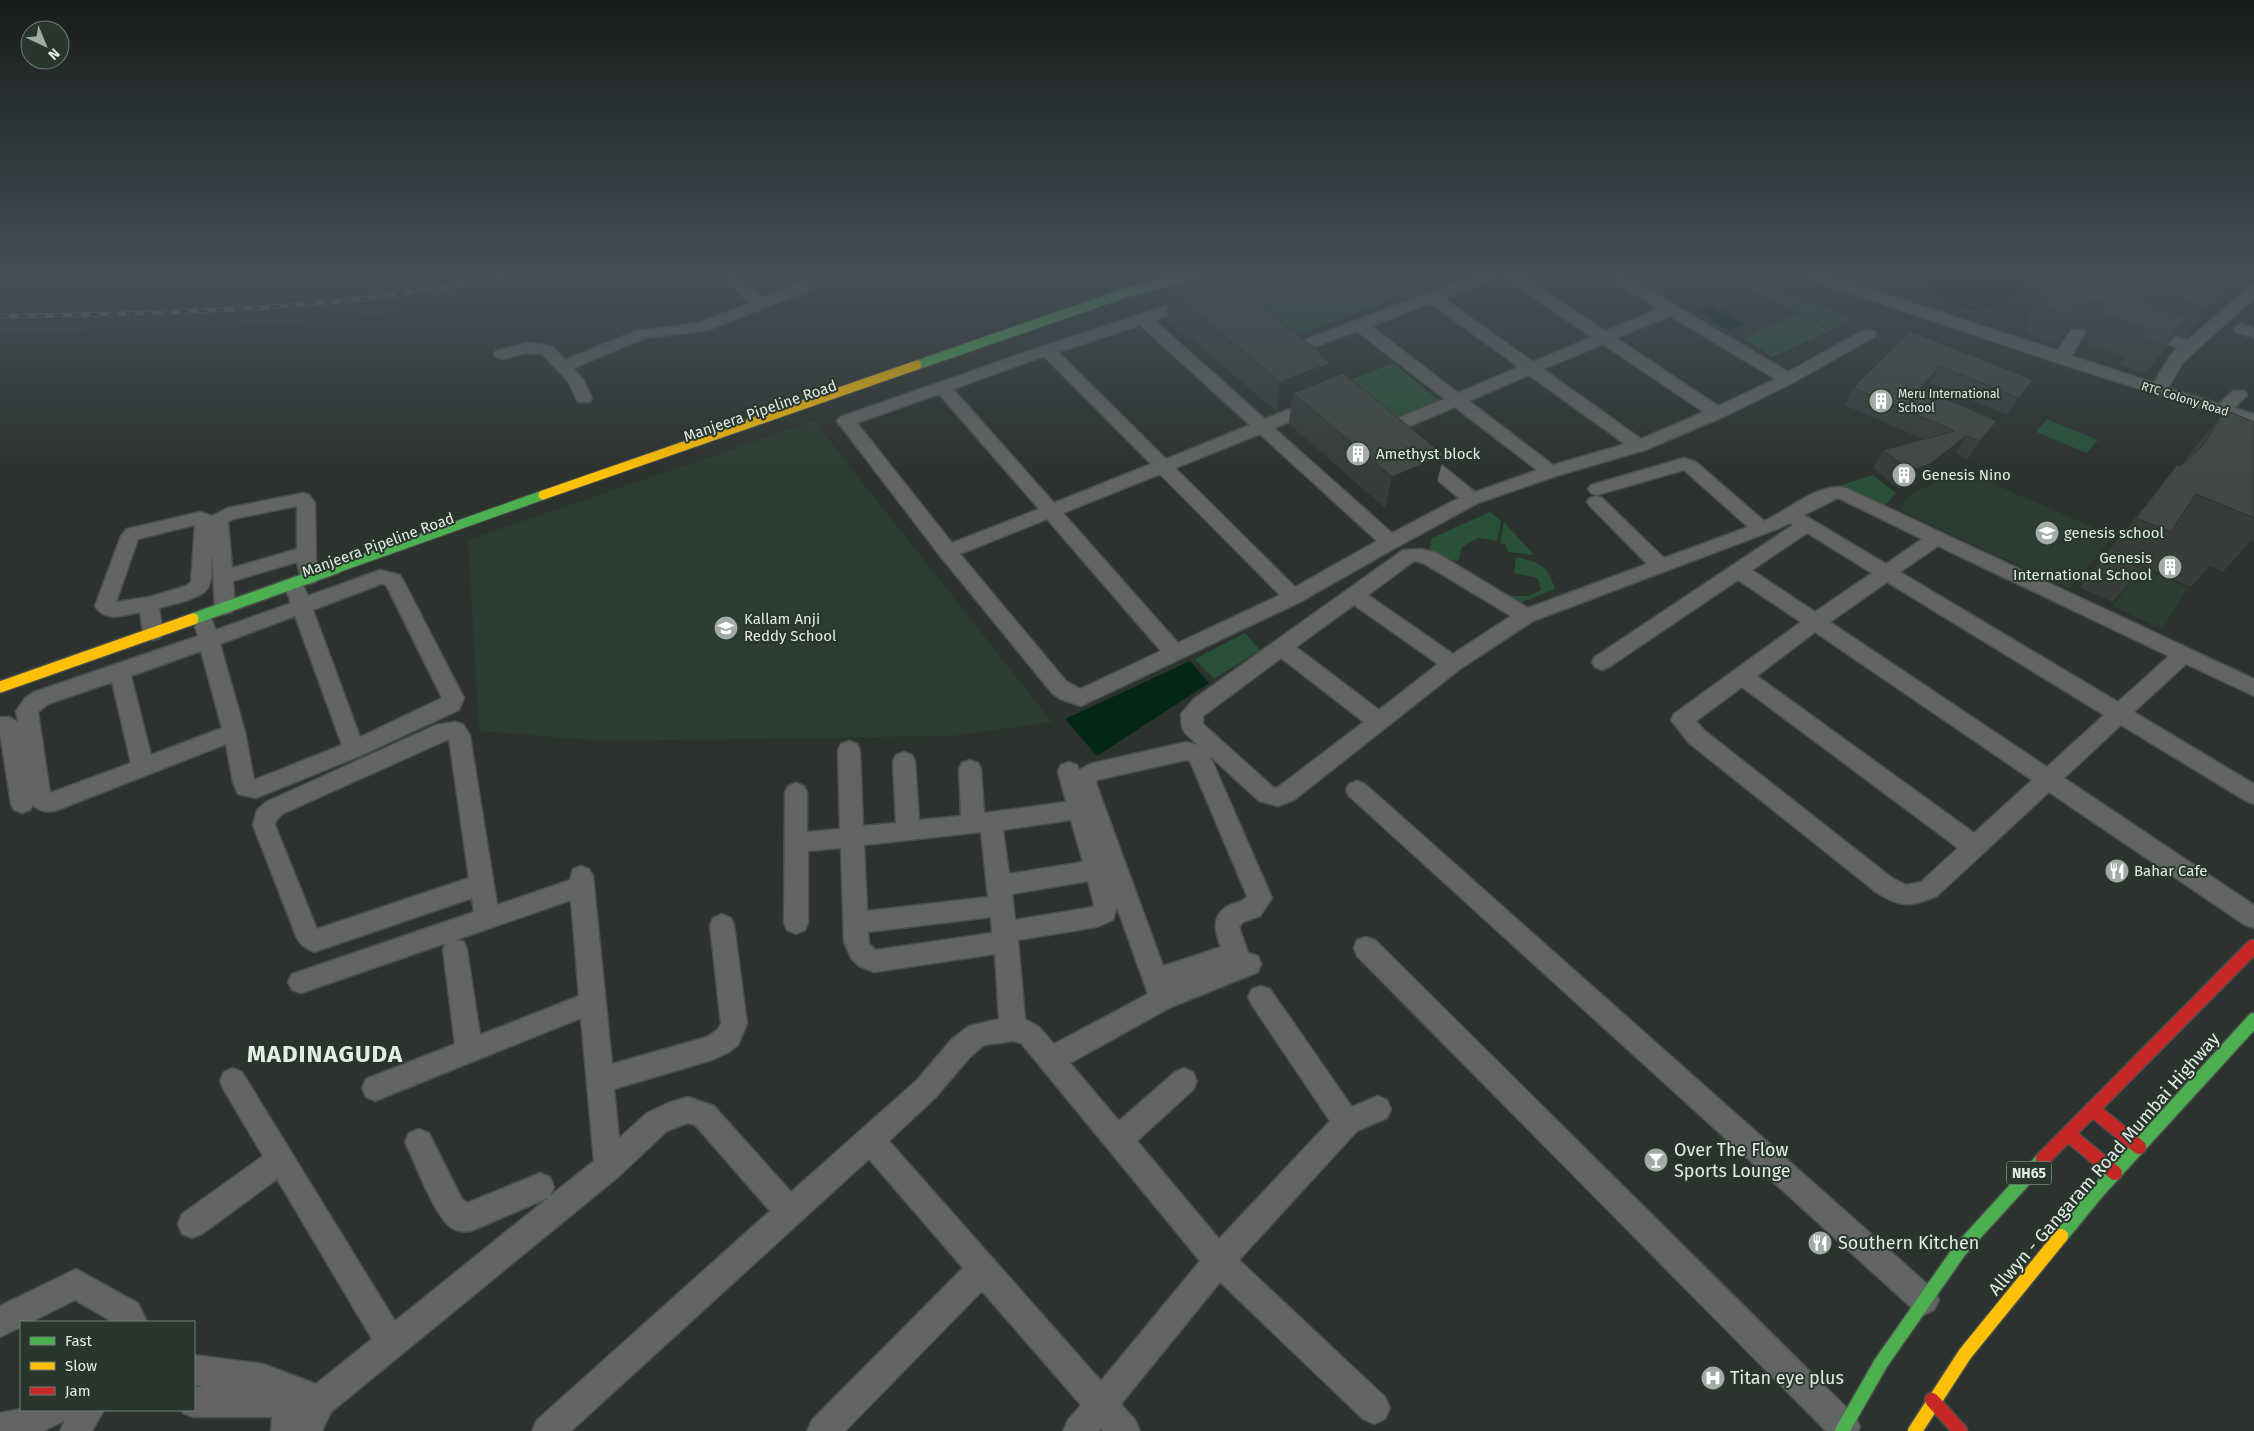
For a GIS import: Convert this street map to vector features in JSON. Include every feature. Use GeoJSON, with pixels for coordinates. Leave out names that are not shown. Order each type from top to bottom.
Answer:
{"type":"FeatureCollection","features":[{"type":"Feature","properties":{"kind":"main road","name":"Manjeera Pipeline Road"},"geometry":{"type":"LineString","coordinates":[[302,591],[996,340]]}},
{"type":"Feature","properties":{"kind":"main road","name":"Manjeera Pipeline Road"},"geometry":{"type":"LineString","coordinates":[[0,687],[225,607],[302,591],[826,404],[1014,340]]}},
{"type":"Feature","properties":{"kind":"main road"},"geometry":{"type":"LineString","coordinates":[[0,696],[206,632]]}},
{"type":"Feature","properties":{"kind":"main road","name":"NH65"},"geometry":{"type":"LineString","coordinates":[[1843,1429],[1881,1363],[1960,1250],[2092,1109],[2254,946]]}},
{"type":"Feature","properties":{"kind":"main road","name":"Allwyn - Gangaram Road Mumbai Highway"},"geometry":{"type":"LineString","coordinates":[[1915,1431],[1932,1400],[1967,1348],[2115,1173],[2254,1020]]}},
{"type":"Feature","properties":{"kind":"main road"},"geometry":{"type":"LineString","coordinates":[[2092,1109],[2139,1147]]}},
{"type":"Feature","properties":{"kind":"main road"},"geometry":{"type":"LineString","coordinates":[[2068,1134],[2115,1173]]}},
{"type":"Feature","properties":{"kind":"main road"},"geometry":{"type":"LineString","coordinates":[[1932,1400],[1960,1431]]}},
{"type":"Feature","properties":{"kind":"street"},"geometry":{"type":"LineString","coordinates":[[564,366],[628,340]]}},
{"type":"Feature","properties":{"kind":"street"},"geometry":{"type":"LineString","coordinates":[[1079,340],[846,421],[948,552],[1067,693],[1080,698],[1293,597],[1390,542],[1472,499],[1550,472],[1639,446],[1717,414],[1788,379],[1858,340]]}},
{"type":"Feature","properties":{"kind":"street"},"geometry":{"type":"LineString","coordinates":[[1166,340],[1390,542]]}},
{"type":"Feature","properties":{"kind":"street"},"geometry":{"type":"LineString","coordinates":[[1280,340],[1307,363]]}},
{"type":"Feature","properties":{"kind":"street"},"geometry":{"type":"LineString","coordinates":[[1292,350],[1320,340]]}},
{"type":"Feature","properties":{"kind":"street"},"geometry":{"type":"LineString","coordinates":[[1379,340],[1550,472]]}},
{"type":"Feature","properties":{"kind":"street"},"geometry":{"type":"LineString","coordinates":[[1491,340],[1639,446]]}},
{"type":"Feature","properties":{"kind":"street"},"geometry":{"type":"LineString","coordinates":[[1387,429],[1600,340]]}},
{"type":"Feature","properties":{"kind":"street"},"geometry":{"type":"LineString","coordinates":[[1607,340],[1717,414]]}},
{"type":"Feature","properties":{"kind":"street"},"geometry":{"type":"LineString","coordinates":[[1721,340],[1788,379]]}},
{"type":"Feature","properties":{"kind":"street","name":"RTC Colony Road"},"geometry":{"type":"LineString","coordinates":[[2007,340],[2061,359],[2254,420]]}},
{"type":"Feature","properties":{"kind":"street"},"geometry":{"type":"LineString","coordinates":[[2061,359],[2073,340]]}},
{"type":"Feature","properties":{"kind":"street"},"geometry":{"type":"LineString","coordinates":[[2170,340],[2189,347]]}},
{"type":"Feature","properties":{"kind":"street"},"geometry":{"type":"LineString","coordinates":[[2158,390],[2176,359],[2197,340]]}},
{"type":"Feature","properties":{"kind":"street"},"geometry":{"type":"LineString","coordinates":[[502,354],[526,348],[547,350],[564,366],[575,380],[584,398]]}},
{"type":"Feature","properties":{"kind":"street"},"geometry":{"type":"LineString","coordinates":[[1047,350],[1293,597]]}},
{"type":"Feature","properties":{"kind":"street"},"geometry":{"type":"LineString","coordinates":[[942,387],[1174,652]]}},
{"type":"Feature","properties":{"kind":"street"},"geometry":{"type":"LineString","coordinates":[[2223,411],[2239,395]]}},
{"type":"Feature","properties":{"kind":"street"},"geometry":{"type":"LineString","coordinates":[[948,552],[1335,397]]}},
{"type":"Feature","properties":{"kind":"street"},"geometry":{"type":"LineString","coordinates":[[1372,417],[1472,499]]}},
{"type":"Feature","properties":{"kind":"street"},"geometry":{"type":"LineString","coordinates":[[1661,566],[1597,496],[1684,464],[1690,466],[1761,528]]}},
{"type":"Feature","properties":{"kind":"street"},"geometry":{"type":"LineString","coordinates":[[1602,662],[1738,570],[1830,493],[1840,492],[2254,688]]}},
{"type":"Feature","properties":{"kind":"street"},"geometry":{"type":"LineString","coordinates":[[225,607],[219,520],[228,514],[302,499],[306,502],[306,553],[302,591],[354,749]]}},
{"type":"Feature","properties":{"kind":"street"},"geometry":{"type":"LineString","coordinates":[[200,518],[205,520],[200,586],[193,591],[149,604],[111,610],[105,606],[130,536],[134,533],[200,518]]}},
{"type":"Feature","properties":{"kind":"street"},"geometry":{"type":"LineString","coordinates":[[1526,616],[1430,558],[1421,555],[1410,555],[1200,705],[1192,714],[1194,727],[1267,795],[1278,797],[1286,794],[1453,664],[1526,616],[1761,528],[1799,520],[2118,715],[2254,795]]}},
{"type":"Feature","properties":{"kind":"street"},"geometry":{"type":"LineString","coordinates":[[1938,537],[1815,622],[1682,720],[1697,737],[1884,886],[1899,894],[1911,897],[1930,889],[2184,654]]}},
{"type":"Feature","properties":{"kind":"street"},"geometry":{"type":"LineString","coordinates":[[223,577],[306,553]]}},
{"type":"Feature","properties":{"kind":"street"},"geometry":{"type":"LineString","coordinates":[[1738,570],[2254,918]]}},
{"type":"Feature","properties":{"kind":"street"},"geometry":{"type":"LineString","coordinates":[[206,632],[234,732],[246,788],[256,790],[354,749],[444,709],[452,704],[453,698],[392,580],[380,577],[302,591],[206,632],[120,672],[42,698],[32,704],[27,712],[40,798],[45,803],[55,802],[234,732]]}},
{"type":"Feature","properties":{"kind":"street"},"geometry":{"type":"LineString","coordinates":[[1355,596],[1453,664]]}},
{"type":"Feature","properties":{"kind":"street"},"geometry":{"type":"LineString","coordinates":[[149,604],[152,633]]}},
{"type":"Feature","properties":{"kind":"street"},"geometry":{"type":"LineString","coordinates":[[1281,647],[1379,722]]}},
{"type":"Feature","properties":{"kind":"street"},"geometry":{"type":"LineString","coordinates":[[120,672],[143,768]]}},
{"type":"Feature","properties":{"kind":"street"},"geometry":{"type":"LineString","coordinates":[[1742,676],[1975,847]]}},
{"type":"Feature","properties":{"kind":"street"},"geometry":{"type":"LineString","coordinates":[[0,725],[9,725],[12,732],[22,804]]}},
{"type":"Feature","properties":{"kind":"street"},"geometry":{"type":"LineString","coordinates":[[482,884],[314,941],[308,936],[264,825],[265,816],[274,808],[444,731],[455,730],[459,736],[482,884],[487,917]]}},
{"type":"Feature","properties":{"kind":"street"},"geometry":{"type":"LineString","coordinates":[[849,750],[856,946],[863,956],[874,961],[1005,937],[1097,917],[1104,913],[1106,906],[1069,771]]}},
{"type":"Feature","properties":{"kind":"street"},"geometry":{"type":"LineString","coordinates":[[1050,1060],[1158,989],[1241,962],[1227,932],[1227,924],[1236,914],[1252,909],[1260,898],[1199,755],[1194,752],[1186,751],[1090,773],[1086,777],[1085,783],[1158,989]]}},
{"type":"Feature","properties":{"kind":"street"},"geometry":{"type":"LineString","coordinates":[[904,761],[908,831]]}},
{"type":"Feature","properties":{"kind":"street"},"geometry":{"type":"LineString","coordinates":[[970,769],[999,896],[1005,937],[1013,1029]]}},
{"type":"Feature","properties":{"kind":"street"},"geometry":{"type":"LineString","coordinates":[[1357,790],[1924,1300]]}},
{"type":"Feature","properties":{"kind":"street"},"geometry":{"type":"LineString","coordinates":[[796,792],[796,923]]}},
{"type":"Feature","properties":{"kind":"street"},"geometry":{"type":"LineString","coordinates":[[796,843],[982,823],[1080,809]]}},
{"type":"Feature","properties":{"kind":"street"},"geometry":{"type":"LineString","coordinates":[[855,923],[999,896],[1097,870]]}},
{"type":"Feature","properties":{"kind":"street"},"geometry":{"type":"LineString","coordinates":[[301,982],[487,917],[582,881],[608,1167]]}},
{"type":"Feature","properties":{"kind":"street"},"geometry":{"type":"LineString","coordinates":[[600,1080],[712,1048],[726,1041],[731,1034],[734,1024],[722,925]]}},
{"type":"Feature","properties":{"kind":"street"},"geometry":{"type":"LineString","coordinates":[[341,933],[347,966]]}},
{"type":"Feature","properties":{"kind":"street"},"geometry":{"type":"LineString","coordinates":[[1366,948],[1843,1429]]}},
{"type":"Feature","properties":{"kind":"street"},"geometry":{"type":"LineString","coordinates":[[455,950],[469,1051]]}},
{"type":"Feature","properties":{"kind":"street"},"geometry":{"type":"LineString","coordinates":[[1261,997],[1347,1122]]}},
{"type":"Feature","properties":{"kind":"street"},"geometry":{"type":"LineString","coordinates":[[375,1088],[593,1002]]}},
{"type":"Feature","properties":{"kind":"street"},"geometry":{"type":"LineString","coordinates":[[548,1431],[926,1089],[961,1048],[978,1034],[1013,1029],[1022,1030],[1030,1035],[1219,1261],[1374,1408]]}},
{"type":"Feature","properties":{"kind":"street"},"geometry":{"type":"LineString","coordinates":[[233,1081],[392,1344]]}},
{"type":"Feature","properties":{"kind":"street"},"geometry":{"type":"LineString","coordinates":[[1118,1140],[1184,1081]]}},
{"type":"Feature","properties":{"kind":"street"},"geometry":{"type":"LineString","coordinates":[[1080,1431],[1219,1261],[1347,1122],[1378,1109]]}},
{"type":"Feature","properties":{"kind":"street"},"geometry":{"type":"LineString","coordinates":[[306,1431],[310,1417],[320,1401],[608,1167],[658,1122],[668,1116],[688,1110],[704,1115],[790,1212]]}},
{"type":"Feature","properties":{"kind":"street"},"geometry":{"type":"LineString","coordinates":[[870,1140],[1124,1431]]}},
{"type":"Feature","properties":{"kind":"street"},"geometry":{"type":"LineString","coordinates":[[419,1142],[452,1209],[458,1216],[471,1217],[529,1192],[528,1232]]}},
{"type":"Feature","properties":{"kind":"street"},"geometry":{"type":"LineString","coordinates":[[192,1224],[280,1160]]}},
{"type":"Feature","properties":{"kind":"street"},"geometry":{"type":"LineString","coordinates":[[823,1431],[983,1269]]}},
{"type":"Feature","properties":{"kind":"street"},"geometry":{"type":"LineString","coordinates":[[0,1322],[76,1284],[127,1314],[131,1321]]}},
{"type":"Feature","properties":{"kind":"street"},"geometry":{"type":"LineString","coordinates":[[195,1370],[263,1379],[320,1401]]}},
{"type":"Feature","properties":{"kind":"street"},"geometry":{"type":"LineString","coordinates":[[195,1402],[282,1402],[288,1408],[287,1431]]}},
{"type":"Feature","properties":{"kind":"street"},"geometry":{"type":"LineString","coordinates":[[0,1429],[20,1426],[51,1411]]}},
{"type":"Feature","properties":{"kind":"street"},"geometry":{"type":"LineString","coordinates":[[76,1431],[83,1415],[87,1411]]}},
{"type":"Feature","properties":{"kind":"shaded area"},"geometry":{"type":"Polygon","coordinates":[[[1746,340],[1810,340],[1772,357],[1746,340]]]}},
{"type":"Feature","properties":{"kind":"shaded area"},"geometry":{"type":"Polygon","coordinates":[[[1393,363],[1444,404],[1397,424],[1347,381],[1393,363]]]}},
{"type":"Feature","properties":{"kind":"shaded area"},"geometry":{"type":"Polygon","coordinates":[[[2047,419],[2098,440],[2087,453],[2036,432],[2047,419]]]}},
{"type":"Feature","properties":{"kind":"shaded area","name":"Kallam Anji Reddy School"},"geometry":{"type":"Polygon","coordinates":[[[814,421],[1052,722],[951,736],[604,741],[479,731],[468,540],[814,421]]]}},
{"type":"Feature","properties":{"kind":"shaded area"},"geometry":{"type":"Polygon","coordinates":[[[1962,470],[2113,536],[2070,589],[1899,510],[1911,494],[1962,470]]]}},
{"type":"Feature","properties":{"kind":"shaded area"},"geometry":{"type":"Polygon","coordinates":[[[1873,475],[1896,493],[1884,506],[1839,486],[1873,475]]]}},
{"type":"Feature","properties":{"kind":"shaded area"},"geometry":{"type":"Polygon","coordinates":[[[1490,512],[1501,521],[1497,541],[1478,538],[1462,547],[1458,561],[1428,556],[1432,538],[1490,512]]]}},
{"type":"Feature","properties":{"kind":"shaded area"},"geometry":{"type":"Polygon","coordinates":[[[1504,522],[1534,555],[1508,552],[1506,545],[1500,543],[1504,522]]]}},
{"type":"Feature","properties":{"kind":"shaded area"},"geometry":{"type":"Polygon","coordinates":[[[1516,557],[1537,563],[1546,569],[1555,589],[1508,608],[1506,596],[1528,596],[1541,590],[1538,578],[1514,573],[1516,557]]]}},
{"type":"Feature","properties":{"kind":"shaded area"},"geometry":{"type":"Polygon","coordinates":[[[2142,567],[2188,588],[2162,629],[2113,606],[2142,567]]]}},
{"type":"Feature","properties":{"kind":"shaded area"},"geometry":{"type":"Polygon","coordinates":[[[1245,633],[1260,650],[1214,679],[1195,659],[1245,633]]]}},
{"type":"Feature","properties":{"kind":"shaded area"},"geometry":{"type":"Polygon","coordinates":[[[1190,661],[1209,683],[1097,756],[1065,719],[1190,661]]]}},
{"type":"Feature","properties":{"kind":"building"},"geometry":{"type":"Polygon","coordinates":[[[1230,340],[1304,340],[1330,363],[1280,382],[1230,340]]]}},
{"type":"Feature","properties":{"kind":"building"},"geometry":{"type":"Polygon","coordinates":[[[1901,340],[1932,340],[2033,380],[2019,398],[1940,366],[1920,388],[1997,421],[1980,441],[1966,436],[1930,464],[1910,471],[1883,450],[1955,431],[1853,388],[1901,340]]]}},
{"type":"Feature","properties":{"kind":"building"},"geometry":{"type":"Polygon","coordinates":[[[2148,340],[2169,340],[2166,346],[2148,340]]]}},
{"type":"Feature","properties":{"kind":"building"},"geometry":{"type":"Polygon","coordinates":[[[1343,373],[1444,455],[1392,477],[1293,393],[1343,373]]]}},
{"type":"Feature","properties":{"kind":"building"},"geometry":{"type":"Polygon","coordinates":[[[2225,410],[2254,422],[2254,518],[2196,494],[2171,532],[2136,518],[2177,465],[2181,466],[2204,444],[2225,410]]]}},
{"type":"Feature","properties":{"kind":"traffic: fast"},"geometry":{"type":"LineString","coordinates":[[917,365],[990,340]]}},
{"type":"Feature","properties":{"kind":"traffic: fast"},"geometry":{"type":"LineString","coordinates":[[193,619],[543,495]]}},
{"type":"Feature","properties":{"kind":"traffic: fast"},"geometry":{"type":"LineString","coordinates":[[2061,1236],[2097,1192],[2254,1020]]}},
{"type":"Feature","properties":{"kind":"traffic: fast"},"geometry":{"type":"LineString","coordinates":[[1842,1431],[1881,1363],[1960,1250],[2043,1159]]}},
{"type":"Feature","properties":{"kind":"traffic: slow"},"geometry":{"type":"LineString","coordinates":[[543,495],[917,365]]}},
{"type":"Feature","properties":{"kind":"traffic: slow"},"geometry":{"type":"LineString","coordinates":[[0,687],[193,619]]}},
{"type":"Feature","properties":{"kind":"traffic: slow"},"geometry":{"type":"LineString","coordinates":[[1915,1431],[1965,1354],[2002,1306],[2061,1236]]}},
{"type":"Feature","properties":{"kind":"traffic: jam"},"geometry":{"type":"LineString","coordinates":[[2043,1159],[2254,946]]}},
{"type":"Feature","properties":{"kind":"traffic: jam"},"geometry":{"type":"LineString","coordinates":[[2092,1109],[2139,1147]]}},
{"type":"Feature","properties":{"kind":"traffic: jam"},"geometry":{"type":"LineString","coordinates":[[2068,1134],[2115,1173]]}},
{"type":"Feature","properties":{"kind":"traffic: jam"},"geometry":{"type":"LineString","coordinates":[[1932,1400],[1960,1431]]}},
{"type":"Feature","properties":{"kind":"place","name":"Meru International School"},"geometry":{"type":"Point","coordinates":[1881,401]}},
{"type":"Feature","properties":{"kind":"place","name":"Amethyst block"},"geometry":{"type":"Point","coordinates":[1358,454]}},
{"type":"Feature","properties":{"kind":"place","name":"Genesis Nino"},"geometry":{"type":"Point","coordinates":[1904,475]}},
{"type":"Feature","properties":{"kind":"place","name":"genesis school"},"geometry":{"type":"Point","coordinates":[2047,533]}},
{"type":"Feature","properties":{"kind":"place","name":"Genesis International School"},"geometry":{"type":"Point","coordinates":[2170,567]}},
{"type":"Feature","properties":{"kind":"place","name":"Kallam Anji Reddy School"},"geometry":{"type":"Point","coordinates":[726,628]}},
{"type":"Feature","properties":{"kind":"place","name":"Bahar Cafe"},"geometry":{"type":"Point","coordinates":[2117,871]}},
{"type":"Feature","properties":{"kind":"place","name":"Over The Flow Sports Lounge"},"geometry":{"type":"Point","coordinates":[1656,1160]}},
{"type":"Feature","properties":{"kind":"place","name":"Southern Kitchen"},"geometry":{"type":"Point","coordinates":[1820,1243]}},
{"type":"Feature","properties":{"kind":"place","name":"Titan eye plus"},"geometry":{"type":"Point","coordinates":[1713,1378]}},
{"type":"Feature","properties":{"kind":"district","name":"MADINAGUDA"},"geometry":{"type":"Point","coordinates":[325,1054]}}]}
